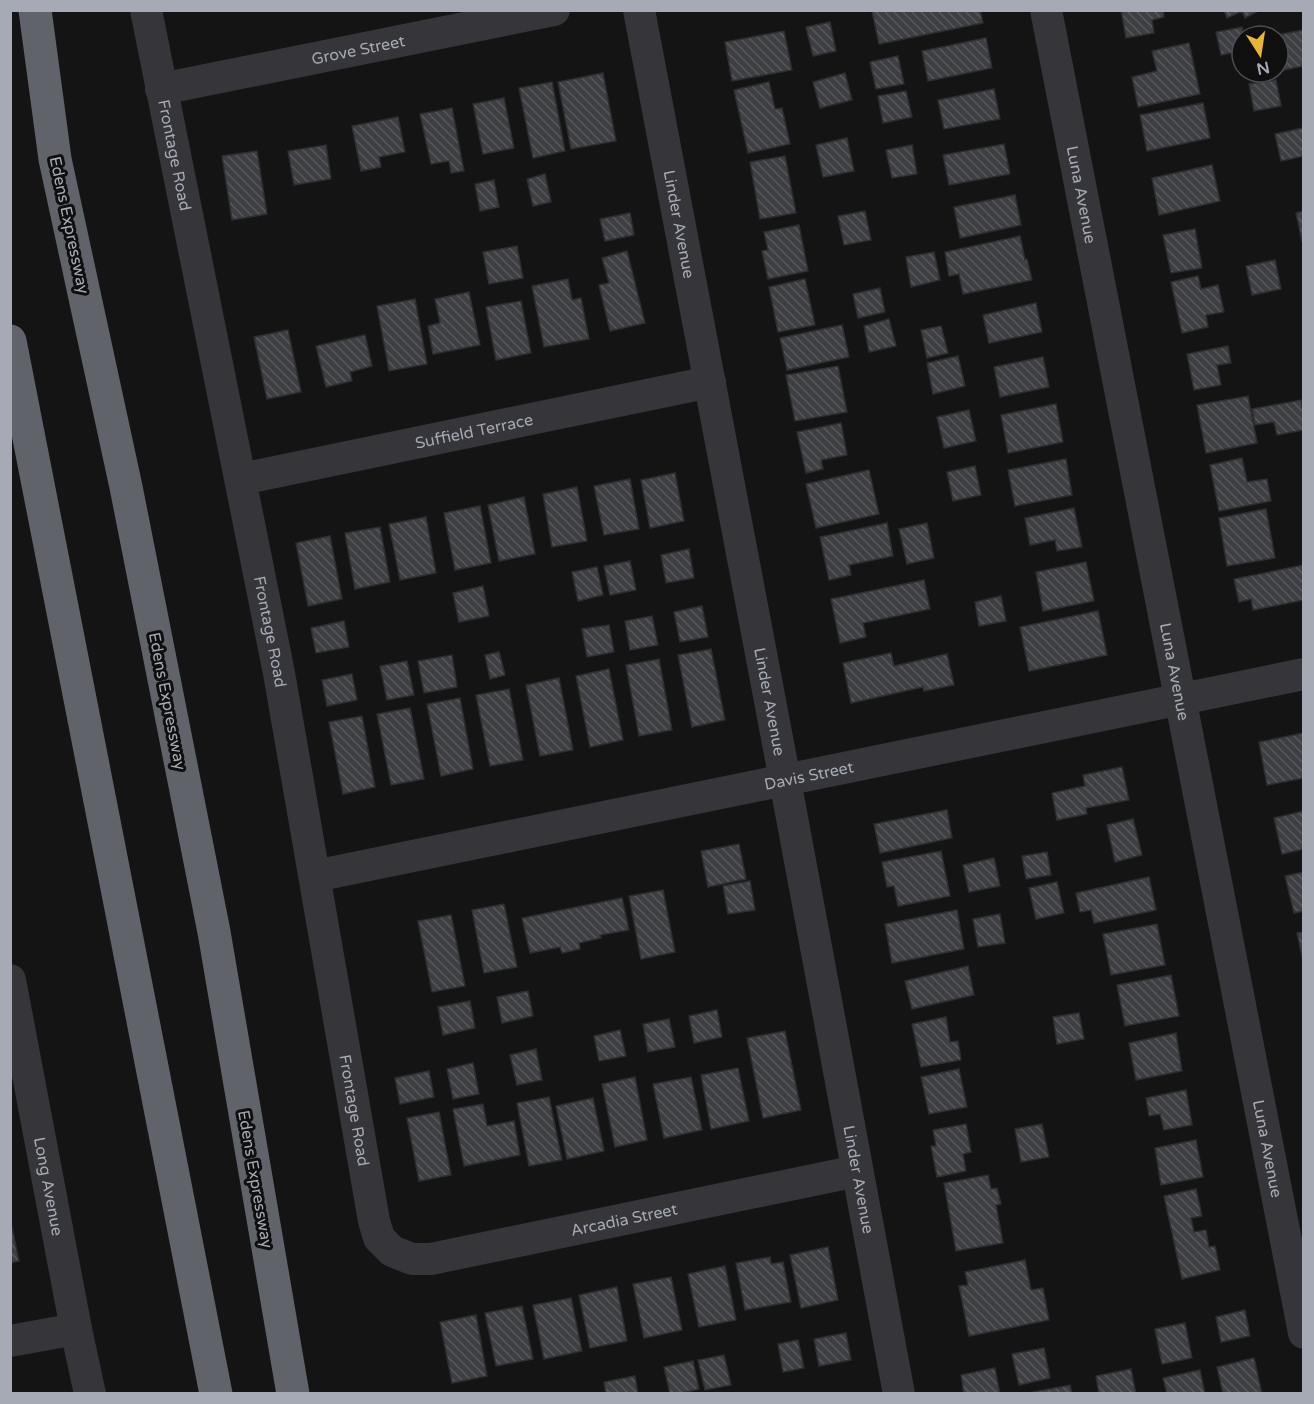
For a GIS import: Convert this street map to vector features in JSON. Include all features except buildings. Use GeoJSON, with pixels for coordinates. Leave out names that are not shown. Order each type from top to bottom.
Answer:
{"type":"FeatureCollection","features":[{"type":"Feature","properties":{"kind":"highway","name":"Edens Expressway"},"geometry":{"type":"LineString","coordinates":[[35,10],[55,159],[126,487],[209,909],[293,1394]]}},
{"type":"Feature","properties":{"kind":"highway"},"geometry":{"type":"LineString","coordinates":[[10,342],[216,1394]]}},
{"type":"Feature","properties":{"kind":"street","name":"Frontage Road"},"geometry":{"type":"LineString","coordinates":[[146,10],[279,673],[374,1221],[379,1238],[392,1251]]}},
{"type":"Feature","properties":{"kind":"street","name":"Grove Street"},"geometry":{"type":"LineString","coordinates":[[161,89],[554,10]]}},
{"type":"Feature","properties":{"kind":"street","name":"Linder Avenue"},"geometry":{"type":"LineString","coordinates":[[639,10],[899,1394]]}},
{"type":"Feature","properties":{"kind":"street","name":"Luna Avenue"},"geometry":{"type":"LineString","coordinates":[[1046,10],[1304,1333]]}},
{"type":"Feature","properties":{"kind":"street","name":"Suffield Terrace"},"geometry":{"type":"LineString","coordinates":[[241,479],[710,382]]}},
{"type":"Feature","properties":{"kind":"street","name":"Davis Street"},"geometry":{"type":"LineString","coordinates":[[315,876],[1304,674]]}},
{"type":"Feature","properties":{"kind":"street","name":"Long Avenue"},"geometry":{"type":"LineString","coordinates":[[10,980],[90,1394]]}},
{"type":"Feature","properties":{"kind":"street","name":"Arcadia Street"},"geometry":{"type":"LineString","coordinates":[[392,1251],[412,1259],[431,1259],[857,1172]]}},
{"type":"Feature","properties":{"kind":"street"},"geometry":{"type":"LineString","coordinates":[[10,1341],[76,1329]]}}]}
